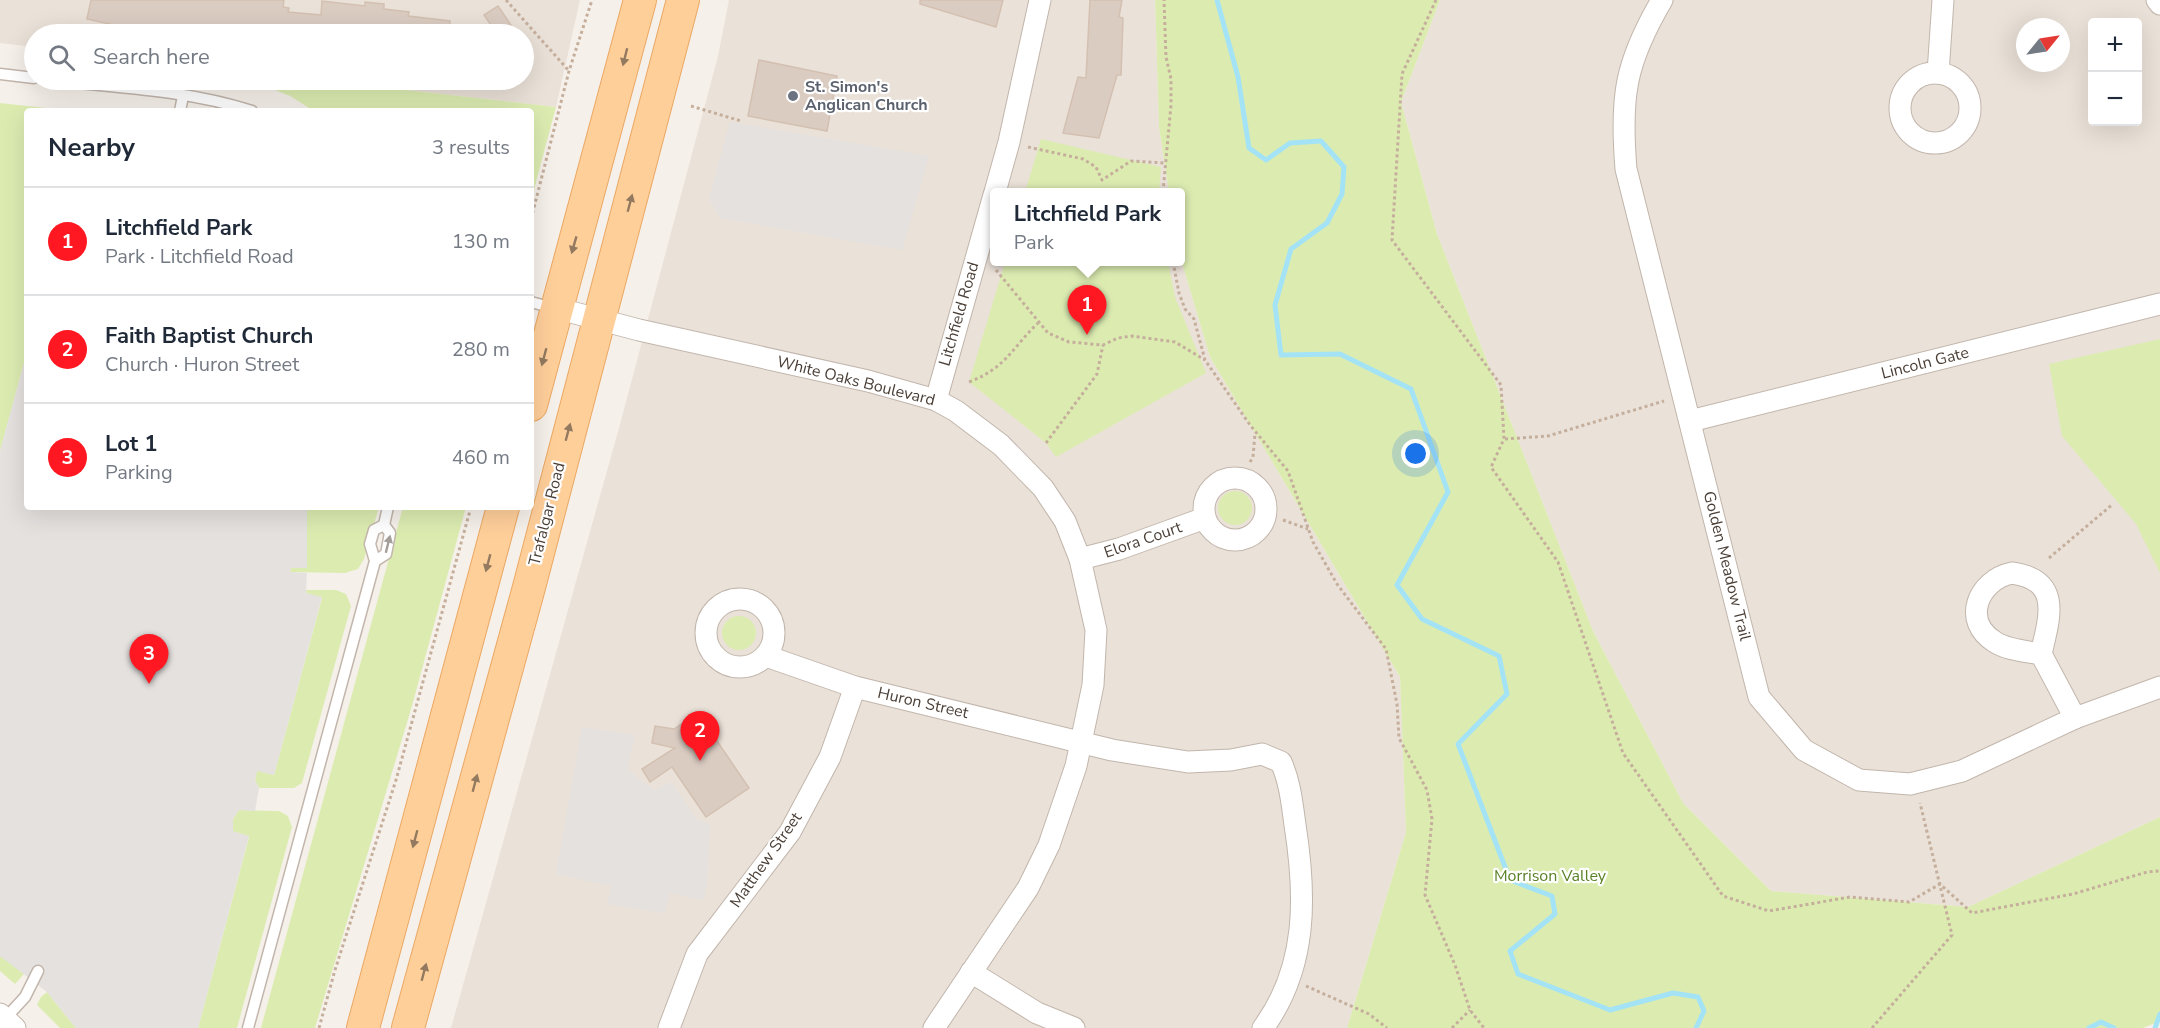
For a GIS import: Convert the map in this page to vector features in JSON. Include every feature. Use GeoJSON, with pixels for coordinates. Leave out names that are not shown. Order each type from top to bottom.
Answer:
{"type":"FeatureCollection","features":[{"type":"Feature","properties":{"kind":"main road"},"geometry":{"type":"LineString","coordinates":[[534,382],[544,305],[640,0]]}},
{"type":"Feature","properties":{"kind":"main road","name":"Trafalgar Road"},"geometry":{"type":"LineString","coordinates":[[408,1028],[683,0]]}},
{"type":"Feature","properties":{"kind":"main road"},"geometry":{"type":"LineString","coordinates":[[363,1028],[502,510]]}},
{"type":"Feature","properties":{"kind":"street","name":"Litchfield Road"},"geometry":{"type":"LineString","coordinates":[[996,188],[1009,142],[1040,0]]}},
{"type":"Feature","properties":{"kind":"street","name":"Golden Meadow Trail"},"geometry":{"type":"LineString","coordinates":[[1662,0],[1640,38],[1625,90],[1622,122],[1626,169],[1759,697],[1804,750],[1859,780],[1915,783],[1962,771],[2075,718],[2160,687]]}},
{"type":"Feature","properties":{"kind":"street"},"geometry":{"type":"LineString","coordinates":[[1938,73],[1943,0]]}},
{"type":"Feature","properties":{"kind":"street"},"geometry":{"type":"LineString","coordinates":[[2157,0],[2160,4]]}},
{"type":"Feature","properties":{"kind":"street","name":"Litchfield Road"},"geometry":{"type":"LineString","coordinates":[[936,399],[990,208]]}},
{"type":"Feature","properties":{"kind":"street","name":"Lincoln Gate"},"geometry":{"type":"LineString","coordinates":[[1690,421],[2160,304]]}},
{"type":"Feature","properties":{"kind":"street","name":"White Oaks Boulevard"},"geometry":{"type":"LineString","coordinates":[[544,305],[936,399],[1001,445],[1043,488],[1065,521],[1080,559],[1096,630],[1093,685],[1082,741],[1064,806],[1049,845],[1028,888],[1003,929],[970,972],[934,1028]]}},
{"type":"Feature","properties":{"kind":"street","name":"Elora Court"},"geometry":{"type":"LineString","coordinates":[[1080,559],[1119,549],[1205,518]]}},
{"type":"Feature","properties":{"kind":"street"},"geometry":{"type":"LineString","coordinates":[[2041,654],[2075,718]]}},
{"type":"Feature","properties":{"kind":"street","name":"Huron Street"},"geometry":{"type":"LineString","coordinates":[[766,656],[855,687],[1112,750],[1188,762],[1231,760],[1262,754],[1281,762],[1288,779],[1303,875],[1300,943],[1274,1013],[1263,1028]]}},
{"type":"Feature","properties":{"kind":"street","name":"Matthew Street"},"geometry":{"type":"LineString","coordinates":[[669,1028],[697,954],[790,832],[830,757],[855,687]]}},
{"type":"Feature","properties":{"kind":"street"},"geometry":{"type":"LineString","coordinates":[[970,972],[1037,1013],[1074,1028]]}},
{"type":"Feature","properties":{"kind":"lane"},"geometry":{"type":"LineString","coordinates":[[0,74],[24,77]]}},
{"type":"Feature","properties":{"kind":"lane"},"geometry":{"type":"LineString","coordinates":[[132,90],[183,96],[242,108]]}},
{"type":"Feature","properties":{"kind":"lane"},"geometry":{"type":"LineString","coordinates":[[181,108],[183,96]]}},
{"type":"Feature","properties":{"kind":"lane"},"geometry":{"type":"LineString","coordinates":[[375,561],[386,554],[390,533],[384,525],[387,510]]}},
{"type":"Feature","properties":{"kind":"lane"},"geometry":{"type":"LineString","coordinates":[[248,1028],[375,561],[370,544],[374,530],[384,525]]}},
{"type":"Feature","properties":{"kind":"lane"},"geometry":{"type":"LineString","coordinates":[[5,1021],[25,997],[38,971]]}},
{"type":"Feature","properties":{"kind":"path"},"geometry":{"type":"LineString","coordinates":[[506,0],[527,24]]}},
{"type":"Feature","properties":{"kind":"path"},"geometry":{"type":"LineString","coordinates":[[534,207],[569,71],[592,0]]}},
{"type":"Feature","properties":{"kind":"path"},"geometry":{"type":"LineString","coordinates":[[1163,188],[1172,105],[1171,79],[1166,57],[1164,0]]}},
{"type":"Feature","properties":{"kind":"path"},"geometry":{"type":"LineString","coordinates":[[1436,0],[1402,74],[1392,240],[1501,385],[1504,439],[1491,467],[1558,562],[1623,753],[1723,896],[1769,911],[1850,897],[1909,902],[1940,884]]}},
{"type":"Feature","properties":{"kind":"path"},"geometry":{"type":"LineString","coordinates":[[534,32],[569,71]]}},
{"type":"Feature","properties":{"kind":"path"},"geometry":{"type":"LineString","coordinates":[[691,106],[741,121]]}},
{"type":"Feature","properties":{"kind":"path"},"geometry":{"type":"LineString","coordinates":[[1009,142],[1083,159],[1096,167],[1102,180],[1131,161],[1165,163]]}},
{"type":"Feature","properties":{"kind":"path"},"geometry":{"type":"LineString","coordinates":[[1174,266],[1179,293],[1185,309],[1194,319],[1205,360],[1255,432],[1288,471],[1308,528],[1337,584],[1386,649],[1397,704],[1399,738],[1427,790],[1432,819],[1425,895],[1455,965],[1470,1010],[1484,1028]]}},
{"type":"Feature","properties":{"kind":"path"},"geometry":{"type":"LineString","coordinates":[[996,270],[1048,333],[1069,342],[1103,345],[1118,338],[1132,336],[1175,342],[1205,360]]}},
{"type":"Feature","properties":{"kind":"path"},"geometry":{"type":"LineString","coordinates":[[969,382],[989,375],[1015,351],[1024,336],[1038,323]]}},
{"type":"Feature","properties":{"kind":"path"},"geometry":{"type":"LineString","coordinates":[[1046,443],[1097,374],[1103,345]]}},
{"type":"Feature","properties":{"kind":"path"},"geometry":{"type":"LineString","coordinates":[[1504,439],[1548,436],[1683,395]]}},
{"type":"Feature","properties":{"kind":"path"},"geometry":{"type":"LineString","coordinates":[[1250,462],[1253,457],[1255,432]]}},
{"type":"Feature","properties":{"kind":"path"},"geometry":{"type":"LineString","coordinates":[[2049,558],[2113,504]]}},
{"type":"Feature","properties":{"kind":"path"},"geometry":{"type":"LineString","coordinates":[[320,1028],[335,970],[396,780],[470,510]]}},
{"type":"Feature","properties":{"kind":"path"},"geometry":{"type":"LineString","coordinates":[[1283,520],[1308,528]]}},
{"type":"Feature","properties":{"kind":"path"},"geometry":{"type":"LineString","coordinates":[[1872,1028],[1952,935],[1915,783]]}},
{"type":"Feature","properties":{"kind":"path"},"geometry":{"type":"LineString","coordinates":[[1940,884],[1972,913],[2073,894],[2147,872],[2160,871]]}},
{"type":"Feature","properties":{"kind":"path"},"geometry":{"type":"LineString","coordinates":[[1305,985],[1369,1014],[1387,1028]]}},
{"type":"Feature","properties":{"kind":"path"},"geometry":{"type":"LineString","coordinates":[[1452,1028],[1470,1010]]}},
{"type":"Feature","properties":{"kind":"shaded area"},"geometry":{"type":"Polygon","coordinates":[[[0,0],[580,0],[556,107],[406,90],[534,90],[534,24],[24,24],[24,46],[0,43],[0,0]]]}},
{"type":"Feature","properties":{"kind":"shaded area"},"geometry":{"type":"Polygon","coordinates":[[[729,0],[1155,0],[1159,127],[1168,188],[990,188],[990,266],[1183,266],[1210,357],[1400,677],[1406,832],[1347,1028],[451,1028],[619,428],[718,56],[729,0]]]}},
{"type":"Feature","properties":{"kind":"shaded area"},"geometry":{"type":"Polygon","coordinates":[[[1440,0],[2160,0],[2160,817],[1968,907],[1771,891],[1683,803],[1593,631],[1437,234],[1401,102],[1440,0]]]}},
{"type":"Feature","properties":{"kind":"shaded area"},"geometry":{"type":"Polygon","coordinates":[[[730,122],[929,156],[902,250],[720,218],[709,199],[730,122]]]}},
{"type":"Feature","properties":{"kind":"shaded area"},"geometry":{"type":"Polygon","coordinates":[[[24,363],[24,510],[307,510],[307,568],[291,568],[290,572],[307,573],[306,593],[322,597],[274,775],[257,771],[255,780],[259,788],[255,811],[239,810],[233,819],[233,831],[249,836],[198,1028],[76,1028],[47,992],[0,956],[0,451],[24,363]]]}},
{"type":"Feature","properties":{"kind":"shaded area"},"geometry":{"type":"Polygon","coordinates":[[[582,727],[635,735],[627,769],[654,790],[671,782],[697,820],[710,824],[707,885],[703,900],[670,893],[664,913],[607,904],[611,886],[556,874],[582,727]]]}},
{"type":"Feature","properties":{"kind":"green space","name":"Morrison Valley"},"geometry":{"type":"Polygon","coordinates":[[[1155,0],[1440,0],[1401,102],[1437,234],[1593,631],[1683,803],[1771,891],[1968,907],[2160,817],[2160,1021],[2143,1028],[1347,1028],[1406,832],[1400,677],[1210,357],[1183,266],[1185,266],[1185,188],[1168,188],[1159,127],[1155,0]]]}},
{"type":"Feature","properties":{"kind":"green space"},"geometry":{"type":"Polygon","coordinates":[[[275,90],[406,90],[556,107],[534,190],[534,108],[309,108],[275,90]]]}},
{"type":"Feature","properties":{"kind":"green space"},"geometry":{"type":"Polygon","coordinates":[[[0,103],[46,108],[24,108],[24,363],[0,451],[0,103]]]}},
{"type":"Feature","properties":{"kind":"green space"},"geometry":{"type":"Polygon","coordinates":[[[1041,139],[1161,167],[1159,188],[1026,188],[1041,139]]]}},
{"type":"Feature","properties":{"kind":"green space"},"geometry":{"type":"Polygon","coordinates":[[[1004,266],[1169,266],[1175,297],[1206,373],[1056,457],[1046,443],[969,382],[1004,266]]]}},
{"type":"Feature","properties":{"kind":"green space"},"geometry":{"type":"Polygon","coordinates":[[[2160,339],[2160,573],[2136,524],[2062,436],[2049,364],[2160,339]]]}},
{"type":"Feature","properties":{"kind":"green space"},"geometry":{"type":"Polygon","coordinates":[[[1235,491],[1247,496],[1252,508],[1247,520],[1235,525],[1223,520],[1218,508],[1223,496],[1235,491]]]}},
{"type":"Feature","properties":{"kind":"green space"},"geometry":{"type":"Polygon","coordinates":[[[307,510],[378,510],[364,559],[358,569],[345,573],[290,572],[291,568],[307,568],[307,510]]]}},
{"type":"Feature","properties":{"kind":"green space"},"geometry":{"type":"Polygon","coordinates":[[[402,510],[465,510],[412,706],[315,1028],[261,1028],[402,510]]]}},
{"type":"Feature","properties":{"kind":"green space"},"geometry":{"type":"Polygon","coordinates":[[[306,590],[336,590],[346,594],[351,606],[302,783],[294,788],[259,788],[255,780],[257,770],[274,775],[322,598],[306,593],[306,590]]]}},
{"type":"Feature","properties":{"kind":"green space"},"geometry":{"type":"Polygon","coordinates":[[[739,616],[751,621],[756,633],[751,645],[739,650],[727,645],[722,633],[727,621],[739,616]]]}},
{"type":"Feature","properties":{"kind":"green space"},"geometry":{"type":"Polygon","coordinates":[[[239,810],[279,811],[288,816],[292,827],[237,1028],[198,1028],[249,837],[232,831],[233,819],[239,810]]]}},
{"type":"Feature","properties":{"kind":"green space"},"geometry":{"type":"Polygon","coordinates":[[[0,956],[25,973],[15,984],[0,971],[0,956]]]}},
{"type":"Feature","properties":{"kind":"green space"},"geometry":{"type":"Polygon","coordinates":[[[47,992],[76,1028],[60,1028],[37,1005],[47,992]]]}},
{"type":"Feature","properties":{"kind":"building"},"geometry":{"type":"Polygon","coordinates":[[[91,0],[284,0],[283,7],[289,8],[288,12],[321,15],[322,1],[365,6],[365,2],[384,4],[384,9],[409,12],[408,16],[450,21],[450,24],[109,24],[87,19],[91,0]]]}},
{"type":"Feature","properties":{"kind":"building"},"geometry":{"type":"Polygon","coordinates":[[[920,0],[1003,0],[996,27],[920,4],[920,0]]]}},
{"type":"Feature","properties":{"kind":"building"},"geometry":{"type":"Polygon","coordinates":[[[1090,0],[1122,0],[1119,17],[1123,18],[1121,75],[1117,75],[1099,138],[1063,133],[1078,77],[1086,78],[1090,0]]]}},
{"type":"Feature","properties":{"kind":"building"},"geometry":{"type":"Polygon","coordinates":[[[498,6],[510,24],[490,24],[484,15],[498,6]]]}},
{"type":"Feature","properties":{"kind":"building","name":"St. Simon's Anglican Church"},"geometry":{"type":"Polygon","coordinates":[[[759,60],[837,76],[827,131],[748,116],[759,60]]]}},
{"type":"Feature","properties":{"kind":"building"},"geometry":{"type":"Polygon","coordinates":[[[698,713],[749,788],[706,817],[672,767],[650,782],[642,769],[675,748],[652,743],[655,726],[674,729],[698,713]]]}},
{"type":"Feature","properties":{"kind":"waterway"},"geometry":{"type":"LineString","coordinates":[[1217,0],[1238,77],[1249,148],[1266,160],[1290,143],[1321,141],[1344,167],[1342,194],[1327,223],[1291,249],[1275,305],[1281,355],[1340,354],[1411,389],[1448,492],[1397,585],[1422,619],[1499,656],[1507,694],[1458,744],[1510,880],[1552,896],[1555,914],[1510,951],[1518,974],[1610,1010],[1673,993],[1698,997],[1704,1011],[1696,1028]]}},
{"type":"Feature","properties":{"kind":"waterway"},"geometry":{"type":"LineString","coordinates":[[2155,1028],[2160,1014]]}},
{"type":"Feature","properties":{"kind":"waterway"},"geometry":{"type":"LineString","coordinates":[[2089,1028],[2101,1022],[2114,1028]]}},
{"type":"Feature","properties":{"kind":"place","name":"St. Simon's Anglican Church"},"geometry":{"type":"Point","coordinates":[793,96]}},
{"type":"Feature","properties":{"kind":"place","name":"Litchfield Park"},"geometry":{"type":"Point","coordinates":[1087,335]}},
{"type":"Feature","properties":{"kind":"place","name":"Lot 1"},"geometry":{"type":"Point","coordinates":[149,684]}},
{"type":"Feature","properties":{"kind":"place","name":"Faith Baptist Church"},"geometry":{"type":"Point","coordinates":[700,761]}}]}
